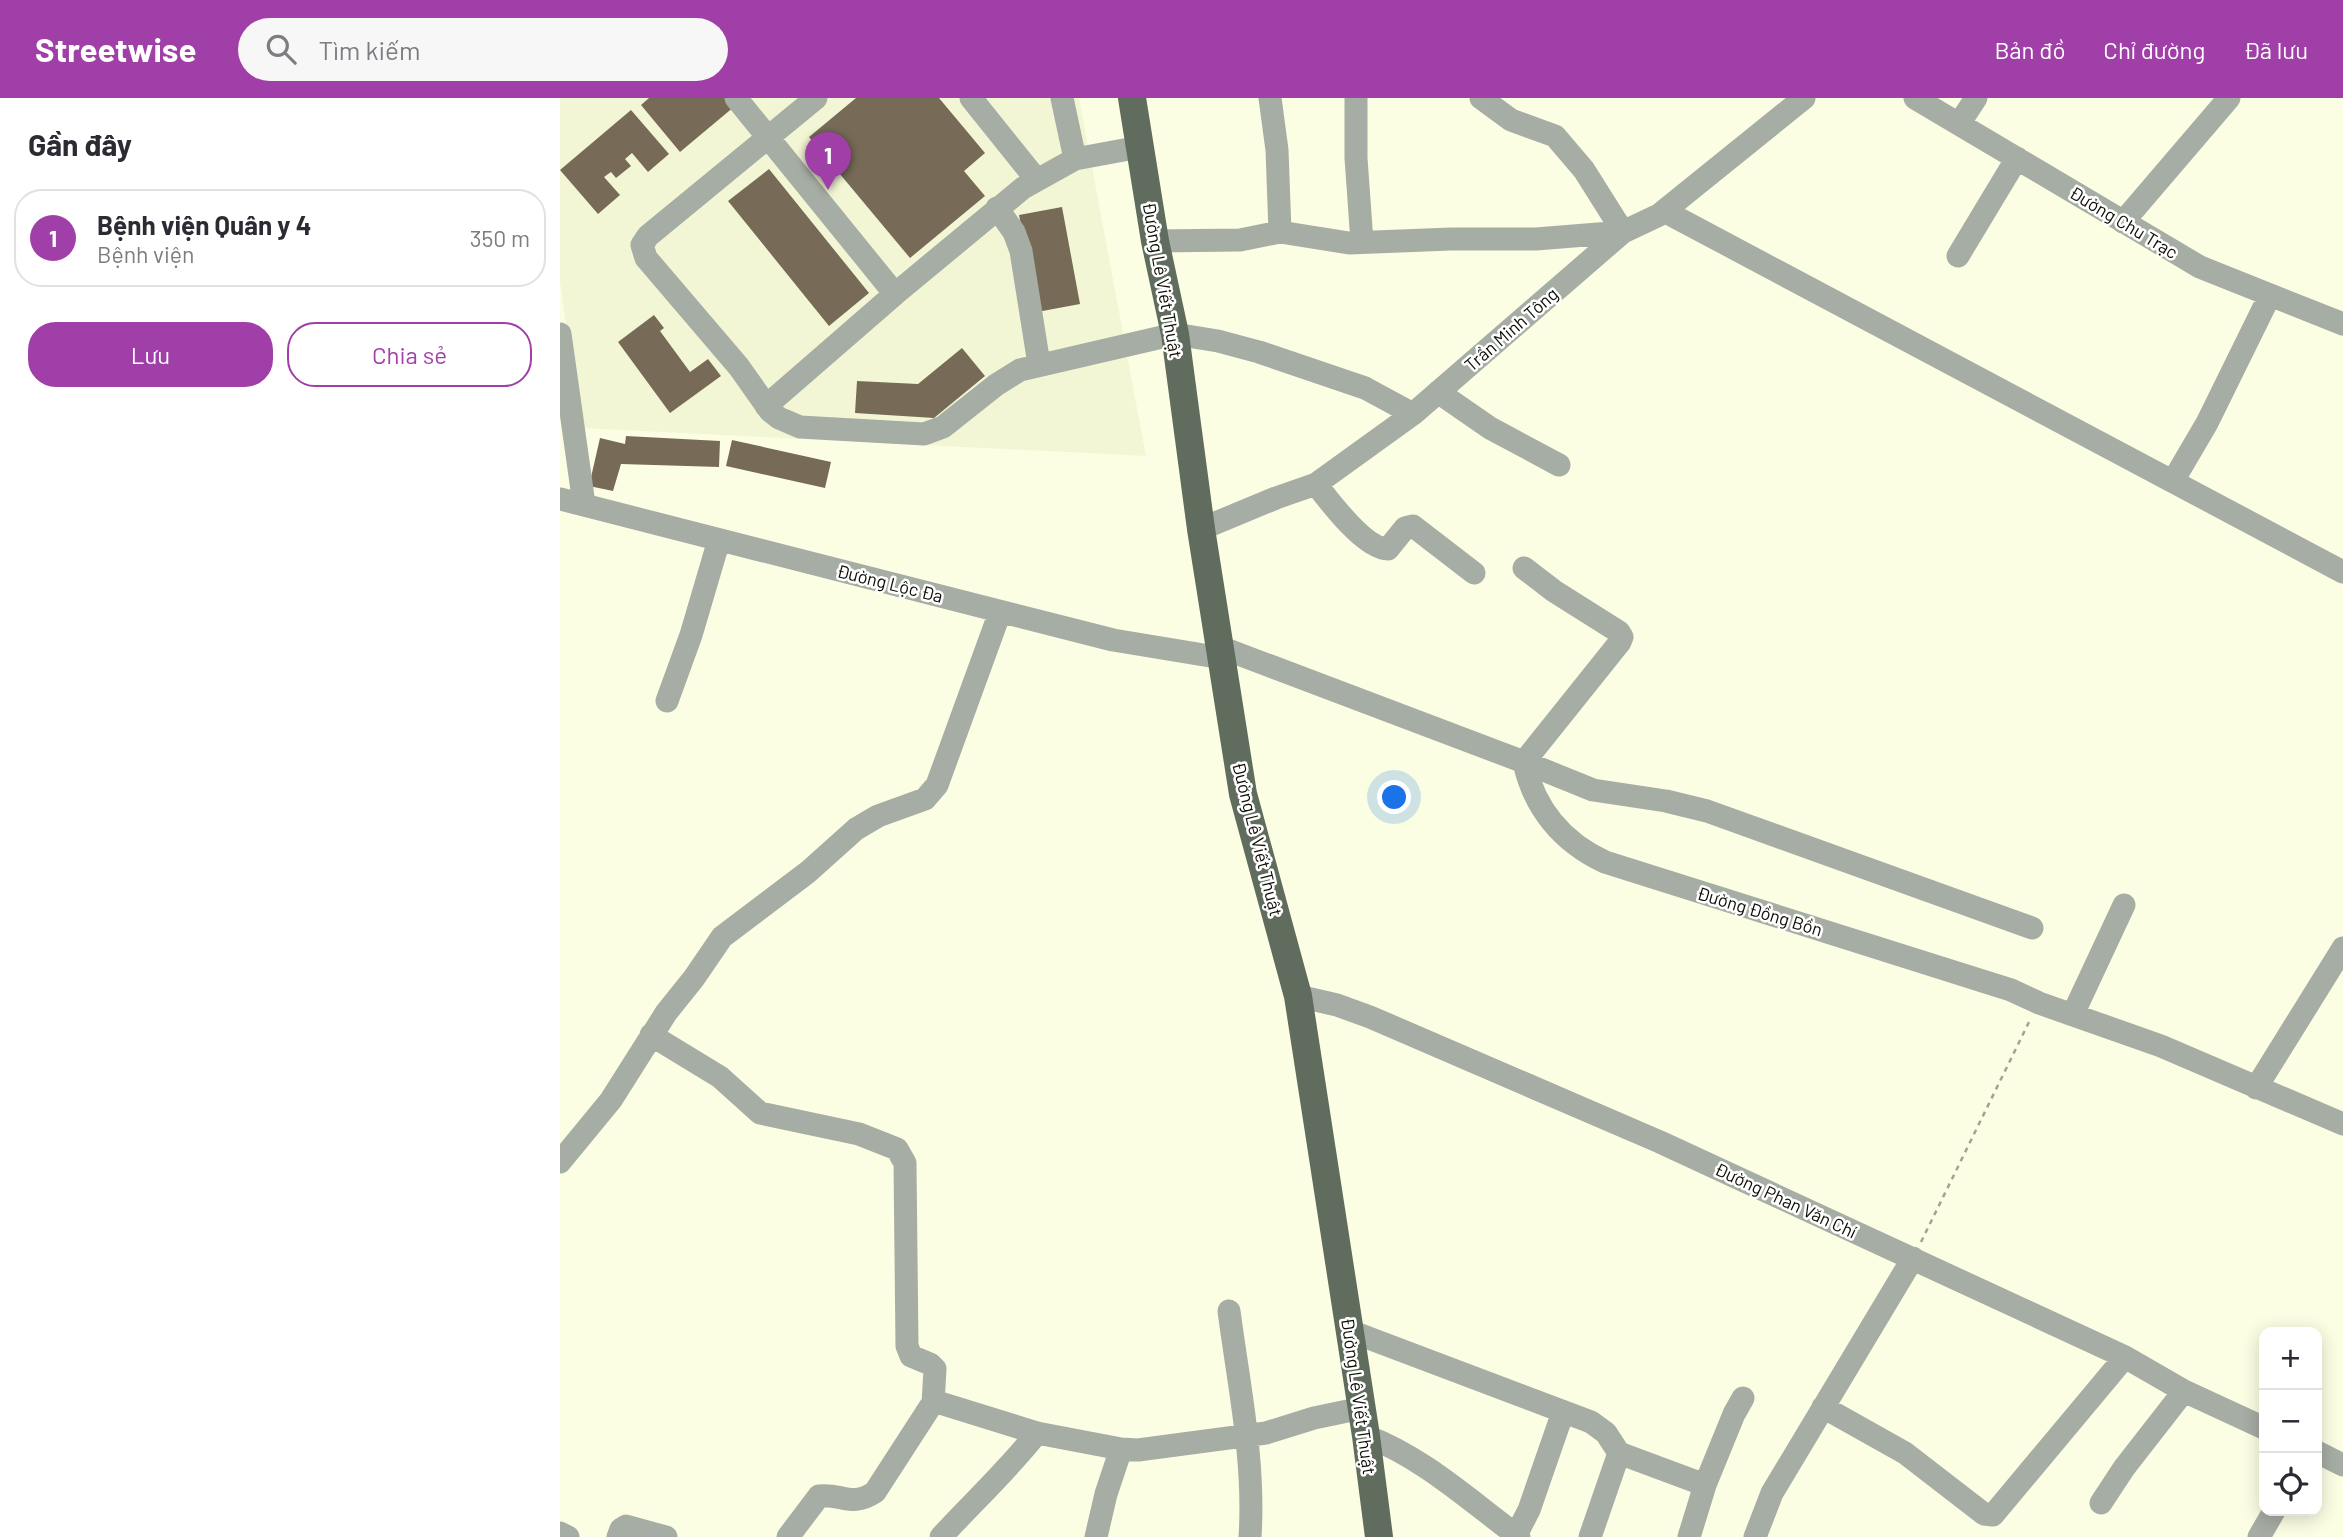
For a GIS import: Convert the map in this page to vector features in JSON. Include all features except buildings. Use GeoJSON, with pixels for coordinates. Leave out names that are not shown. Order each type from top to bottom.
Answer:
{"type":"FeatureCollection","features":[{"type":"Feature","properties":{"kind":"main road","name":"Đường Lê Viết Thuật"},"geometry":{"type":"LineString","coordinates":[[1132,98],[1155,241],[1175,334],[1201,529],[1243,794],[1298,996],[1362,1408],[1379,1537]]}},
{"type":"Feature","properties":{"kind":"street"},"geometry":{"type":"LineString","coordinates":[[736,98],[895,294]]}},
{"type":"Feature","properties":{"kind":"street"},"geometry":{"type":"LineString","coordinates":[[816,98],[643,241],[642,250],[779,418],[800,427],[924,434],[943,427],[1005,378],[1039,364],[1175,334],[1218,341],[1259,352],[1365,388],[1412,414]]}},
{"type":"Feature","properties":{"kind":"street"},"geometry":{"type":"LineString","coordinates":[[971,98],[1036,179]]}},
{"type":"Feature","properties":{"kind":"street"},"geometry":{"type":"LineString","coordinates":[[1062,98],[1075,159]]}},
{"type":"Feature","properties":{"kind":"street"},"geometry":{"type":"LineString","coordinates":[[1270,98],[1277,150],[1280,232]]}},
{"type":"Feature","properties":{"kind":"street"},"geometry":{"type":"LineString","coordinates":[[1356,98],[1356,158],[1363,242]]}},
{"type":"Feature","properties":{"kind":"street"},"geometry":{"type":"LineString","coordinates":[[1155,241],[1240,240],[1280,232],[1349,243],[1536,239],[1623,232],[1584,170],[1555,136],[1511,120],[1481,98]]}},
{"type":"Feature","properties":{"kind":"street","name":"Trần Minh Tông"},"geometry":{"type":"LineString","coordinates":[[1201,529],[1316,484],[1412,414],[1623,232],[1664,211],[1804,98]]}},
{"type":"Feature","properties":{"kind":"street","name":"Đường Chu Trạc"},"geometry":{"type":"LineString","coordinates":[[1915,98],[2200,267],[2343,324]]}},
{"type":"Feature","properties":{"kind":"street"},"geometry":{"type":"LineString","coordinates":[[1959,124],[1976,98]]}},
{"type":"Feature","properties":{"kind":"street"},"geometry":{"type":"LineString","coordinates":[[2123,222],[2230,98]]}},
{"type":"Feature","properties":{"kind":"street"},"geometry":{"type":"LineString","coordinates":[[766,405],[997,208],[1036,179],[1075,159],[1140,147]]}},
{"type":"Feature","properties":{"kind":"street"},"geometry":{"type":"LineString","coordinates":[[1958,256],[2017,158]]}},
{"type":"Feature","properties":{"kind":"street"},"geometry":{"type":"LineString","coordinates":[[997,208],[1014,232],[1021,251],[1039,364]]}},
{"type":"Feature","properties":{"kind":"street"},"geometry":{"type":"LineString","coordinates":[[1664,211],[2343,572]]}},
{"type":"Feature","properties":{"kind":"street"},"geometry":{"type":"LineString","coordinates":[[2173,481],[2212,413],[2270,295]]}},
{"type":"Feature","properties":{"kind":"street"},"geometry":{"type":"LineString","coordinates":[[560,334],[584,504]]}},
{"type":"Feature","properties":{"kind":"street"},"geometry":{"type":"LineString","coordinates":[[1438,392],[1490,428],[1559,464]]}},
{"type":"Feature","properties":{"kind":"street"},"geometry":{"type":"LineString","coordinates":[[1316,484],[1350,525],[1378,547],[1388,549],[1405,528],[1413,526],[1475,573]]}},
{"type":"Feature","properties":{"kind":"street","name":"Đường Lộc Đa"},"geometry":{"type":"LineString","coordinates":[[560,499],[1113,640],[1221,652]]}},
{"type":"Feature","properties":{"kind":"street"},"geometry":{"type":"LineString","coordinates":[[667,701],[691,635],[719,540]]}},
{"type":"Feature","properties":{"kind":"street"},"geometry":{"type":"LineString","coordinates":[[1524,568],[1554,591],[1619,632],[1622,637],[1524,762]]}},
{"type":"Feature","properties":{"kind":"street"},"geometry":{"type":"LineString","coordinates":[[560,1162],[611,1100],[651,1035],[729,930],[808,872],[856,829],[878,816],[932,794],[1000,612]]}},
{"type":"Feature","properties":{"kind":"street"},"geometry":{"type":"LineString","coordinates":[[1221,652],[1524,762],[1592,790],[1666,801],[1707,811],[2032,928]]}},
{"type":"Feature","properties":{"kind":"street","name":"Đường Đồng Bồn"},"geometry":{"type":"LineString","coordinates":[[1524,762],[1529,785],[1546,815],[1570,841],[1605,862],[2011,990],[2039,1003],[2161,1046],[2343,1124]]}},
{"type":"Feature","properties":{"kind":"street"},"geometry":{"type":"LineString","coordinates":[[2073,1014],[2124,905]]}},
{"type":"Feature","properties":{"kind":"street"},"geometry":{"type":"LineString","coordinates":[[2256,1088],[2343,948]]}},
{"type":"Feature","properties":{"kind":"street","name":"Đường Phan Văn Chí"},"geometry":{"type":"LineString","coordinates":[[1298,996],[1337,1005],[1370,1017],[1660,1142],[2124,1357],[2184,1391],[2259,1426]]}},
{"type":"Feature","properties":{"kind":"street"},"geometry":{"type":"LineString","coordinates":[[651,1035],[720,1077],[760,1113],[845,1130],[897,1149],[905,1163],[906,1346],[911,1356],[935,1369],[933,1404],[875,1492],[867,1498],[855,1501],[819,1496],[788,1537]]}},
{"type":"Feature","properties":{"kind":"street"},"geometry":{"type":"LineString","coordinates":[[1756,1537],[1772,1493],[1913,1258]]}},
{"type":"Feature","properties":{"kind":"street"},"geometry":{"type":"LineString","coordinates":[[1229,1311],[1247,1435],[1252,1494],[1250,1537]]}},
{"type":"Feature","properties":{"kind":"street"},"geometry":{"type":"LineString","coordinates":[[1350,1331],[1597,1426],[1606,1433],[1619,1453],[1704,1485]]}},
{"type":"Feature","properties":{"kind":"street"},"geometry":{"type":"LineString","coordinates":[[1823,1408],[1885,1440],[1984,1514],[1993,1515],[2124,1357]]}},
{"type":"Feature","properties":{"kind":"street"},"geometry":{"type":"LineString","coordinates":[[2101,1503],[2124,1468],[2184,1391]]}},
{"type":"Feature","properties":{"kind":"street"},"geometry":{"type":"LineString","coordinates":[[1689,1537],[1704,1485],[1743,1398]]}},
{"type":"Feature","properties":{"kind":"street"},"geometry":{"type":"LineString","coordinates":[[933,1404],[943,1402],[1037,1433],[1121,1449],[1151,1449],[1274,1431],[1314,1418],[1362,1408]]}},
{"type":"Feature","properties":{"kind":"street"},"geometry":{"type":"LineString","coordinates":[[1366,1436],[1395,1447],[1415,1459],[1517,1536],[1563,1412]]}},
{"type":"Feature","properties":{"kind":"street"},"geometry":{"type":"LineString","coordinates":[[941,1537],[1012,1465],[1037,1433]]}},
{"type":"Feature","properties":{"kind":"street"},"geometry":{"type":"LineString","coordinates":[[1096,1537],[1106,1494],[1121,1449]]}},
{"type":"Feature","properties":{"kind":"street"},"geometry":{"type":"LineString","coordinates":[[1590,1537],[1619,1453]]}},
{"type":"Feature","properties":{"kind":"street"},"geometry":{"type":"LineString","coordinates":[[2319,1453],[2343,1465]]}},
{"type":"Feature","properties":{"kind":"street"},"geometry":{"type":"LineString","coordinates":[[2259,1537],[2271,1516]]}},
{"type":"Feature","properties":{"kind":"street"},"geometry":{"type":"LineString","coordinates":[[618,1537],[621,1529],[626,1526],[667,1537]]}},
{"type":"Feature","properties":{"kind":"street"},"geometry":{"type":"LineString","coordinates":[[560,1534],[568,1537]]}},
{"type":"Feature","properties":{"kind":"path"},"geometry":{"type":"LineString","coordinates":[[1913,1258],[2039,1003]]}},
{"type":"Feature","properties":{"kind":"shaded area"},"geometry":{"type":"Polygon","coordinates":[[[560,98],[1079,98],[1146,456],[581,428],[560,283],[560,98]]]}},
{"type":"Feature","properties":{"kind":"place","name":"Bệnh viện Quân y 4"},"geometry":{"type":"Point","coordinates":[828,190]}}]}
